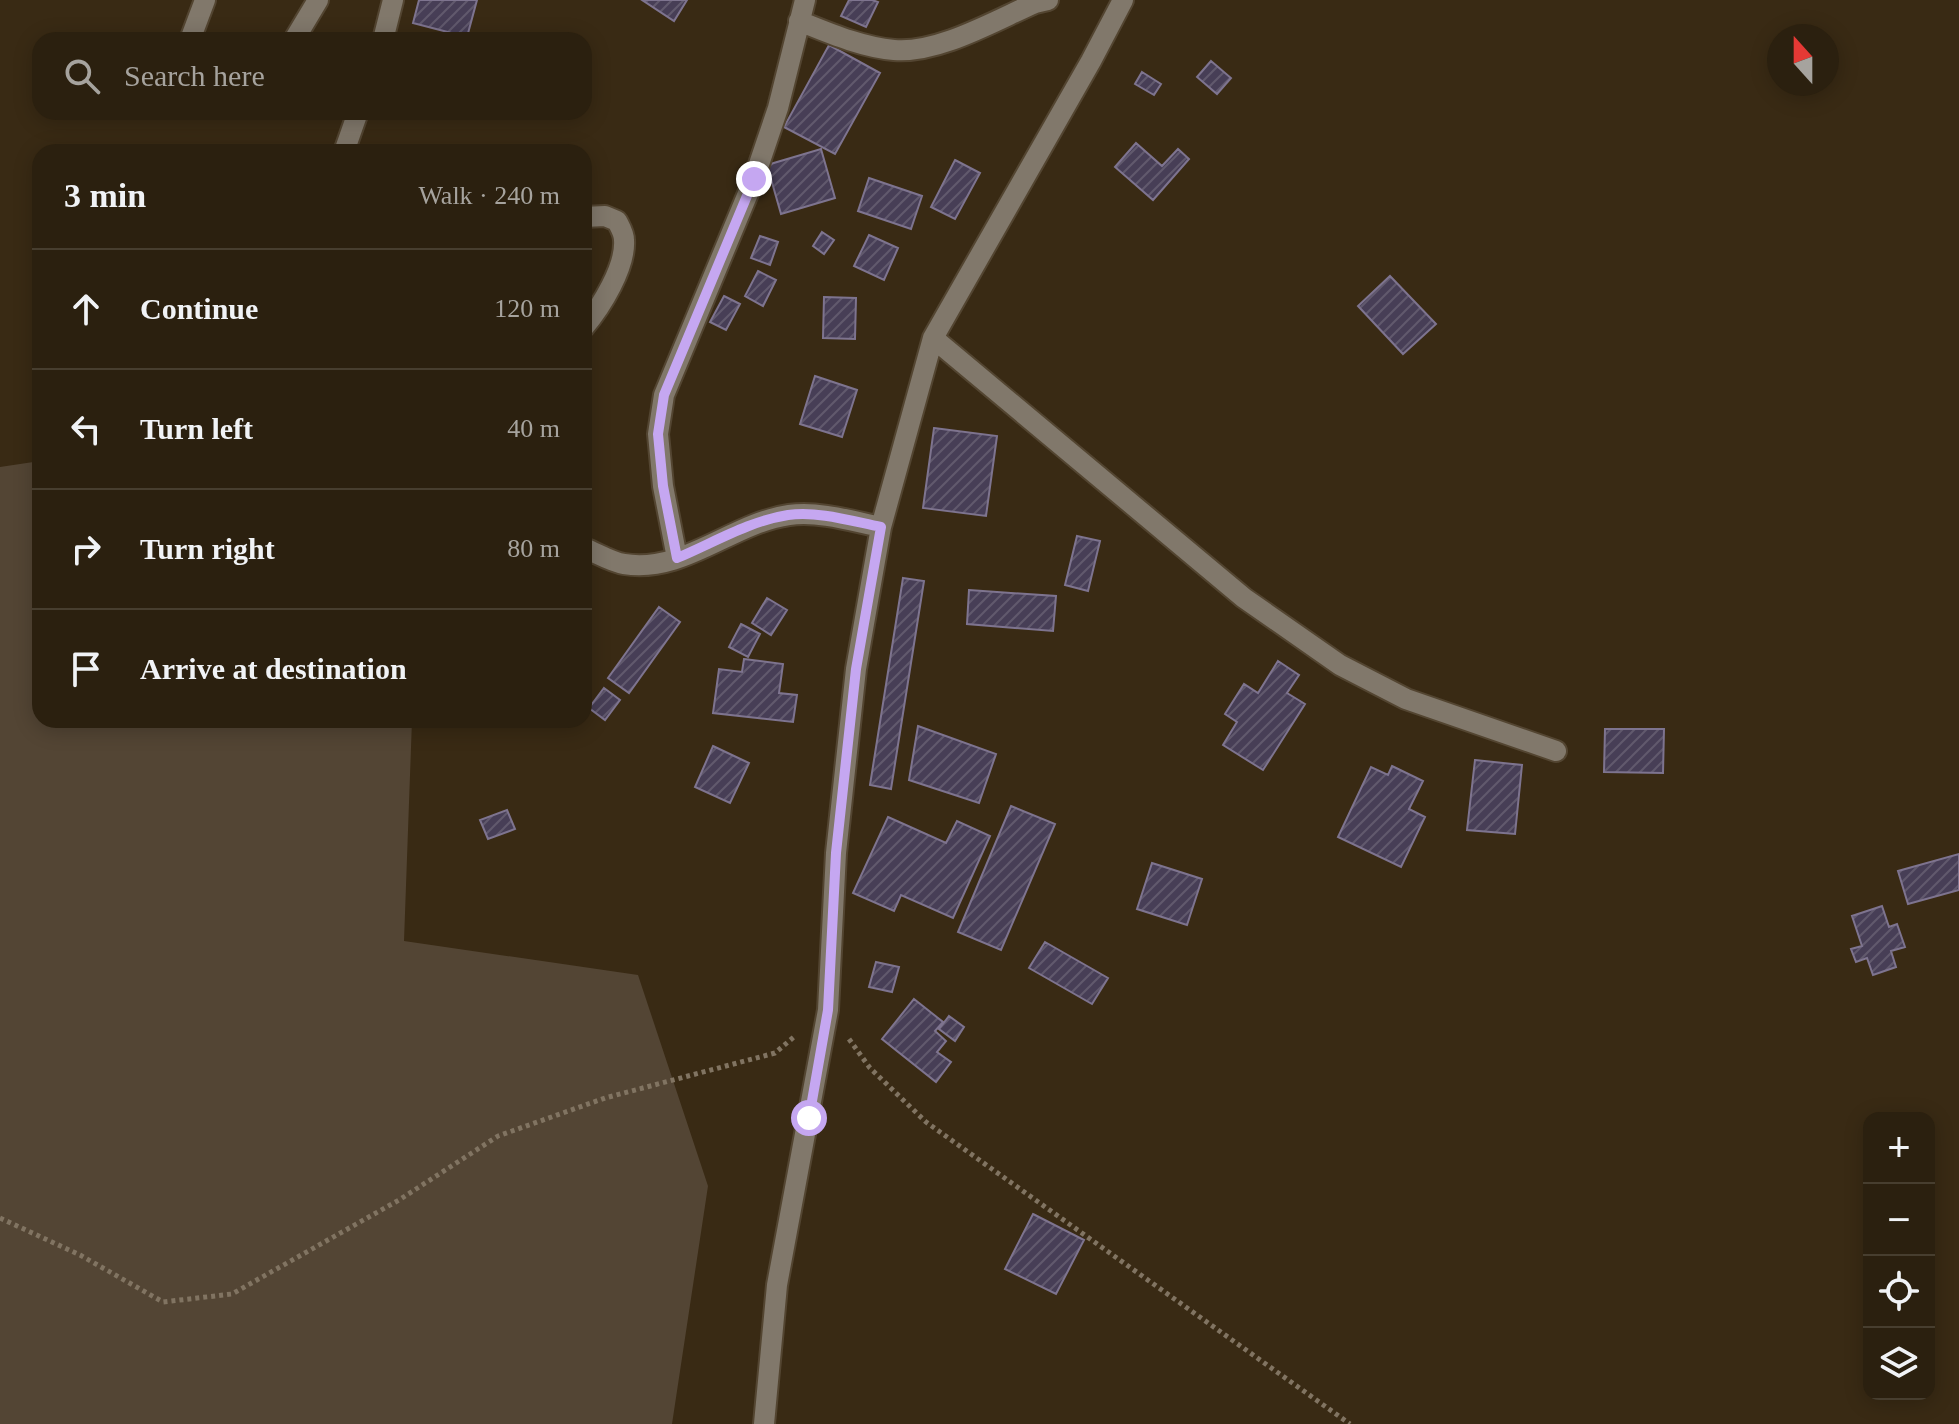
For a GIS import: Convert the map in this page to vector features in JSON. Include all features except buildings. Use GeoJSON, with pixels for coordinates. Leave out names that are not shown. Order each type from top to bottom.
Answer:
{"type":"FeatureCollection","features":[{"type":"Feature","properties":{"kind":"street"},"geometry":{"type":"LineString","coordinates":[[193,32],[205,0]]}},
{"type":"Feature","properties":{"kind":"street"},"geometry":{"type":"LineString","coordinates":[[299,32],[318,0]]}},
{"type":"Feature","properties":{"kind":"street"},"geometry":{"type":"LineString","coordinates":[[385,32],[393,0]]}},
{"type":"Feature","properties":{"kind":"street"},"geometry":{"type":"LineString","coordinates":[[677,558],[661,473],[658,434],[664,395],[754,179],[778,108],[805,0]]}},
{"type":"Feature","properties":{"kind":"street"},"geometry":{"type":"LineString","coordinates":[[799,21],[839,38],[896,50],[935,45],[1048,0]]}},
{"type":"Feature","properties":{"kind":"street"},"geometry":{"type":"LineString","coordinates":[[764,1424],[777,1285],[828,1010],[836,853],[854,685],[881,527],[933,338],[1123,0]]}},
{"type":"Feature","properties":{"kind":"street"},"geometry":{"type":"LineString","coordinates":[[347,144],[355,120]]}},
{"type":"Feature","properties":{"kind":"street"},"geometry":{"type":"LineString","coordinates":[[592,217],[605,216],[617,221],[624,237],[622,259],[592,318]]}},
{"type":"Feature","properties":{"kind":"street"},"geometry":{"type":"LineString","coordinates":[[933,338],[1244,598],[1340,665],[1406,699],[1556,751]]}},
{"type":"Feature","properties":{"kind":"street"},"geometry":{"type":"LineString","coordinates":[[592,551],[622,564],[657,565],[754,524],[790,515],[833,516],[881,527]]}},
{"type":"Feature","properties":{"kind":"path"},"geometry":{"type":"LineString","coordinates":[[0,1218],[80,1255],[163,1302],[232,1294],[399,1200],[498,1136],[605,1098],[775,1053],[828,1010],[870,1068],[926,1122],[1350,1424]]}},
{"type":"Feature","properties":{"kind":"shaded area"},"geometry":{"type":"Polygon","coordinates":[[[32,462],[32,728],[412,728],[404,941],[638,975],[708,1186],[672,1424],[0,1424],[0,467],[32,462]]]}},
{"type":"Feature","properties":{"kind":"route"},"geometry":{"type":"LineString","coordinates":[[754,179],[664,395],[658,434],[663,486],[677,558],[754,524],[790,515],[833,516],[881,527],[856,669],[836,853],[828,1010],[809,1118]]}}]}
